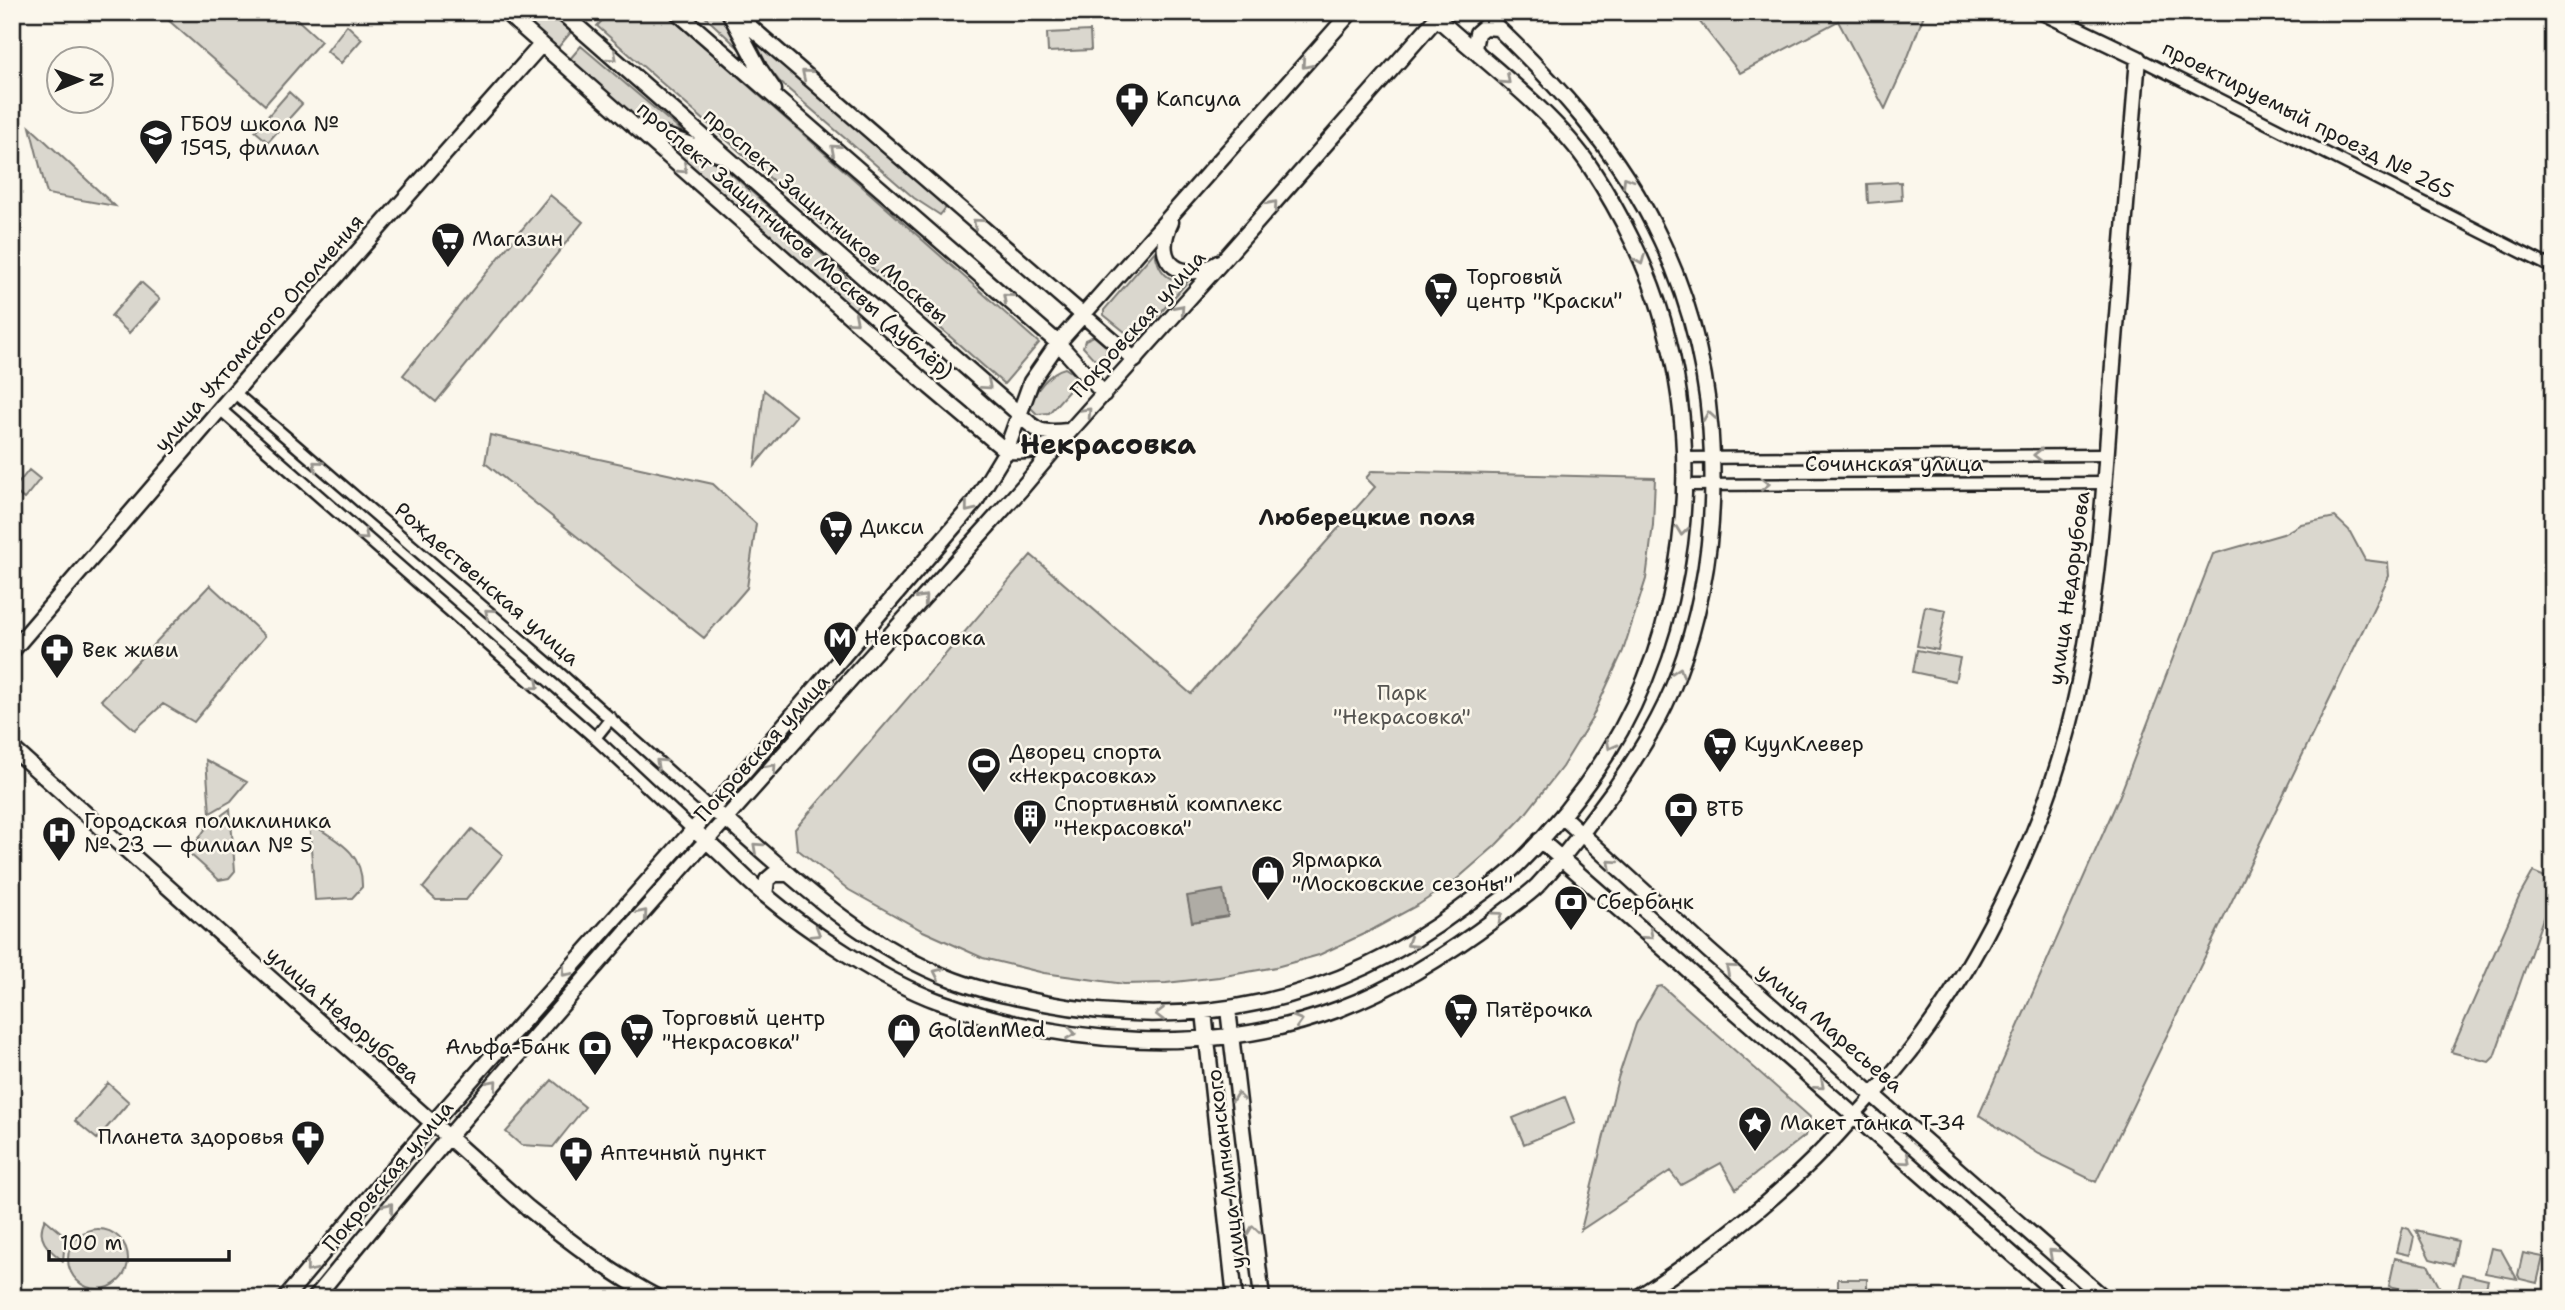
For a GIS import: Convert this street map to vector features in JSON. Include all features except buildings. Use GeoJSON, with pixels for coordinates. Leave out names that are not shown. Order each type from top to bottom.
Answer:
{"type":"FeatureCollection","features":[{"type":"Feature","properties":{"kind":"street","name":"проспект Защитников Москвы (дублёр)"},"geometry":{"type":"LineString","coordinates":[[505,12],[1006,451]]}},
{"type":"Feature","properties":{"kind":"street","name":"проспект Защитников Москвы"},"geometry":{"type":"LineString","coordinates":[[561,12],[1033,428],[1042,432],[1070,431]]}},
{"type":"Feature","properties":{"kind":"street"},"geometry":{"type":"LineString","coordinates":[[677,12],[1058,343],[1104,394]]}},
{"type":"Feature","properties":{"kind":"street"},"geometry":{"type":"LineString","coordinates":[[731,12],[759,68],[787,108]]}},
{"type":"Feature","properties":{"kind":"street"},"geometry":{"type":"LineString","coordinates":[[731,12],[1135,360]]}},
{"type":"Feature","properties":{"kind":"street","name":"Покровская улица"},"geometry":{"type":"LineString","coordinates":[[285,1298],[433,1123],[711,809],[975,502],[1006,451],[1031,382],[1058,343],[1351,12]]}},
{"type":"Feature","properties":{"kind":"street"},"geometry":{"type":"LineString","coordinates":[[220,410],[594,738],[765,895],[804,925],[890,979],[934,1000],[985,1016],[1078,1035],[1116,1039],[1206,1038],[1232,1035],[1285,1025],[1338,1010],[1391,986],[1460,946],[1534,889],[1581,835],[1647,743],[1676,680],[1691,636],[1711,526],[1713,457],[1699,353],[1684,298],[1661,239],[1627,179],[1588,122],[1481,12]]}},
{"type":"Feature","properties":{"kind":"street","name":"проектируемый проезд № 265"},"geometry":{"type":"LineString","coordinates":[[2042,12],[2553,268]]}},
{"type":"Feature","properties":{"kind":"street"},"geometry":{"type":"LineString","coordinates":[[711,809],[726,819],[827,908],[904,957],[952,979],[1003,995],[1069,1008],[1160,1015],[1228,1009],[1312,989],[1350,975],[1402,948],[1451,916],[1516,867],[1562,816],[1595,771],[1633,706],[1659,641],[1676,570],[1683,522],[1683,458],[1674,366],[1662,316],[1635,247],[1607,194],[1588,163],[1549,119],[1480,57],[1440,15]]}},
{"type":"Feature","properties":{"kind":"street","name":"Покровская улица"},"geometry":{"type":"LineString","coordinates":[[314,1298],[449,1136],[726,819],[1440,15]]}},
{"type":"Feature","properties":{"kind":"street"},"geometry":{"type":"LineString","coordinates":[[1480,57],[1475,47],[1477,33],[1484,27],[1498,28]]}},
{"type":"Feature","properties":{"kind":"street","name":"улица Ухтомского Ополчения"},"geometry":{"type":"LineString","coordinates":[[12,651],[541,45]]}},
{"type":"Feature","properties":{"kind":"street","name":"улица Недорубова"},"geometry":{"type":"LineString","coordinates":[[1637,1298],[1703,1255],[1766,1205],[1833,1140],[1918,1042],[1980,944],[2008,889],[2049,792],[2077,693],[2092,608],[2105,483],[2138,58]]}},
{"type":"Feature","properties":{"kind":"street"},"geometry":{"type":"LineString","coordinates":[[632,124],[729,158]]}},
{"type":"Feature","properties":{"kind":"street"},"geometry":{"type":"LineString","coordinates":[[1176,212],[1163,245],[1166,260],[1172,266],[1182,271],[1195,271],[1213,266],[1227,256]]}},
{"type":"Feature","properties":{"kind":"street","name":"Рождественская улица"},"geometry":{"type":"LineString","coordinates":[[235,393],[611,718],[711,809]]}},
{"type":"Feature","properties":{"kind":"street"},"geometry":{"type":"LineString","coordinates":[[1006,451],[1036,451],[1047,447],[1070,431]]}},
{"type":"Feature","properties":{"kind":"street","name":"Сочинская улица"},"geometry":{"type":"LineString","coordinates":[[1683,458],[2107,455]]}},
{"type":"Feature","properties":{"kind":"street","name":"Сочинская улица"},"geometry":{"type":"LineString","coordinates":[[1684,485],[2105,483]]}},
{"type":"Feature","properties":{"kind":"street"},"geometry":{"type":"LineString","coordinates":[[594,738],[611,718]]}},
{"type":"Feature","properties":{"kind":"street","name":"улица Недорубова"},"geometry":{"type":"LineString","coordinates":[[12,748],[528,1208],[572,1244],[625,1280],[658,1298]]}},
{"type":"Feature","properties":{"kind":"street"},"geometry":{"type":"LineString","coordinates":[[1595,771],[1592,781],[1594,789],[1603,793],[1615,788]]}},
{"type":"Feature","properties":{"kind":"street","name":"улица Маресьева"},"geometry":{"type":"LineString","coordinates":[[1562,816],[1709,951],[2104,1298]]}},
{"type":"Feature","properties":{"kind":"street"},"geometry":{"type":"LineString","coordinates":[[1540,840],[2062,1298]]}},
{"type":"Feature","properties":{"kind":"street"},"geometry":{"type":"LineString","coordinates":[[765,895],[767,880],[774,874],[789,874]]}},
{"type":"Feature","properties":{"kind":"street","name":"улица Липчанского"},"geometry":{"type":"LineString","coordinates":[[1228,1009],[1262,1298]]}},
{"type":"Feature","properties":{"kind":"street","name":"улица Липчанского"},"geometry":{"type":"LineString","coordinates":[[1204,1012],[1235,1298]]}},
{"type":"Feature","properties":{"kind":"green space"},"geometry":{"type":"Polygon","coordinates":[[[159,12],[289,12],[321,41],[265,105],[159,12]]]}},
{"type":"Feature","properties":{"kind":"green space"},"geometry":{"type":"Polygon","coordinates":[[[515,12],[549,12],[571,32],[557,49],[515,12]]]}},
{"type":"Feature","properties":{"kind":"green space"},"geometry":{"type":"Polygon","coordinates":[[[610,12],[665,12],[1039,343],[1004,384],[597,26],[610,12]]]}},
{"type":"Feature","properties":{"kind":"green space"},"geometry":{"type":"Polygon","coordinates":[[[700,12],[724,12],[745,54],[700,12]]]}},
{"type":"Feature","properties":{"kind":"green space"},"geometry":{"type":"Polygon","coordinates":[[[1692,12],[1925,12],[1885,109],[1838,21],[1740,73],[1692,12]]]}},
{"type":"Feature","properties":{"kind":"green space"},"geometry":{"type":"Polygon","coordinates":[[[347,25],[362,39],[341,63],[327,51],[347,25]]]}},
{"type":"Feature","properties":{"kind":"green space"},"geometry":{"type":"Polygon","coordinates":[[[1090,31],[1091,50],[1048,52],[1047,33],[1090,31]]]}},
{"type":"Feature","properties":{"kind":"green space"},"geometry":{"type":"Polygon","coordinates":[[[751,32],[948,205],[940,215],[914,198],[780,82],[766,64],[751,32]]]}},
{"type":"Feature","properties":{"kind":"green space"},"geometry":{"type":"Polygon","coordinates":[[[581,46],[687,136],[638,120],[570,59],[581,46]]]}},
{"type":"Feature","properties":{"kind":"green space"},"geometry":{"type":"Polygon","coordinates":[[[289,92],[302,104],[268,142],[255,131],[289,92]]]}},
{"type":"Feature","properties":{"kind":"green space"},"geometry":{"type":"Polygon","coordinates":[[[30,127],[115,206],[47,194],[30,127]]]}},
{"type":"Feature","properties":{"kind":"green space"},"geometry":{"type":"Polygon","coordinates":[[[654,138],[718,162],[843,273],[863,299],[854,310],[654,138]]]}},
{"type":"Feature","properties":{"kind":"green space"},"geometry":{"type":"Polygon","coordinates":[[[1901,182],[1902,200],[1868,203],[1867,184],[1901,182]]]}},
{"type":"Feature","properties":{"kind":"green space"},"geometry":{"type":"Polygon","coordinates":[[[550,195],[583,222],[436,402],[403,375],[550,195]]]}},
{"type":"Feature","properties":{"kind":"green space"},"geometry":{"type":"Polygon","coordinates":[[[1155,251],[1165,275],[1176,280],[1190,279],[1141,335],[1130,336],[1104,315],[1104,310],[1155,251]]]}},
{"type":"Feature","properties":{"kind":"green space"},"geometry":{"type":"Polygon","coordinates":[[[141,282],[160,299],[129,333],[111,316],[141,282]]]}},
{"type":"Feature","properties":{"kind":"green space"},"geometry":{"type":"Polygon","coordinates":[[[1094,336],[1107,347],[1105,359],[1101,362],[1095,360],[1083,347],[1085,340],[1094,336]]]}},
{"type":"Feature","properties":{"kind":"green space"},"geometry":{"type":"Polygon","coordinates":[[[1065,368],[1074,374],[1075,384],[1049,413],[1037,414],[1031,408],[1034,396],[1054,373],[1065,368]]]}},
{"type":"Feature","properties":{"kind":"green space"},"geometry":{"type":"Polygon","coordinates":[[[764,390],[796,416],[755,465],[764,390]]]}},
{"type":"Feature","properties":{"kind":"green space"},"geometry":{"type":"Polygon","coordinates":[[[490,435],[713,484],[756,524],[747,588],[704,638],[485,463],[490,435]]]}},
{"type":"Feature","properties":{"kind":"green space"},"geometry":{"type":"Polygon","coordinates":[[[29,470],[40,479],[24,499],[13,490],[29,470]]]}},
{"type":"Feature","properties":{"kind":"green space","name":"Парк \"Некрасовка\""},"geometry":{"type":"Polygon","coordinates":[[[1372,471],[1655,478],[1653,525],[1646,579],[1623,651],[1591,720],[1562,767],[1523,817],[1456,880],[1418,905],[1319,955],[1276,967],[1166,983],[1124,984],[1044,973],[983,958],[923,931],[849,890],[797,849],[795,829],[1031,555],[1191,694],[1375,487],[1366,478],[1372,471]]]}},
{"type":"Feature","properties":{"kind":"green space"},"geometry":{"type":"Polygon","coordinates":[[[2335,517],[2349,530],[2365,560],[2388,563],[2389,576],[2096,1182],[2039,1154],[1979,1115],[2120,795],[2213,554],[2283,534],[2301,524],[2335,517]]]}},
{"type":"Feature","properties":{"kind":"green space"},"geometry":{"type":"Polygon","coordinates":[[[210,585],[265,636],[194,722],[163,704],[135,730],[101,700],[210,585]]]}},
{"type":"Feature","properties":{"kind":"green space"},"geometry":{"type":"Polygon","coordinates":[[[1925,606],[1946,610],[1938,650],[1917,646],[1925,606]]]}},
{"type":"Feature","properties":{"kind":"green space"},"geometry":{"type":"Polygon","coordinates":[[[1917,650],[1960,658],[1955,681],[1913,672],[1917,650]]]}},
{"type":"Feature","properties":{"kind":"green space"},"geometry":{"type":"Polygon","coordinates":[[[206,760],[247,782],[231,801],[210,813],[206,760]]]}},
{"type":"Feature","properties":{"kind":"green space"},"geometry":{"type":"Polygon","coordinates":[[[230,809],[235,871],[229,878],[219,880],[189,853],[208,825],[230,809]]]}},
{"type":"Feature","properties":{"kind":"green space"},"geometry":{"type":"Polygon","coordinates":[[[309,822],[338,841],[353,855],[361,874],[362,887],[352,898],[315,900],[309,822]]]}},
{"type":"Feature","properties":{"kind":"green space"},"geometry":{"type":"Polygon","coordinates":[[[472,829],[503,855],[466,900],[436,900],[423,888],[472,829]]]}},
{"type":"Feature","properties":{"kind":"green space"},"geometry":{"type":"Polygon","coordinates":[[[2533,872],[2550,879],[2553,890],[2494,1057],[2489,1062],[2451,1052],[2520,895],[2533,872]]]}},
{"type":"Feature","properties":{"kind":"green space"},"geometry":{"type":"Polygon","coordinates":[[[1662,986],[1810,1117],[1805,1136],[1736,1189],[1721,1163],[1681,1185],[1670,1171],[1581,1230],[1618,1078],[1636,1024],[1657,987],[1662,986]]]}},
{"type":"Feature","properties":{"kind":"green space"},"geometry":{"type":"Polygon","coordinates":[[[552,1080],[585,1107],[553,1147],[521,1145],[506,1132],[552,1080]]]}},
{"type":"Feature","properties":{"kind":"green space"},"geometry":{"type":"Polygon","coordinates":[[[108,1083],[129,1102],[97,1139],[75,1121],[108,1083]]]}},
{"type":"Feature","properties":{"kind":"green space"},"geometry":{"type":"Polygon","coordinates":[[[1565,1097],[1575,1123],[1524,1144],[1513,1118],[1565,1097]]]}},
{"type":"Feature","properties":{"kind":"green space"},"geometry":{"type":"Polygon","coordinates":[[[45,1219],[69,1239],[63,1261],[48,1248],[42,1238],[45,1219]]]}},
{"type":"Feature","properties":{"kind":"green space"},"geometry":{"type":"Polygon","coordinates":[[[2403,1227],[2409,1229],[2414,1237],[2410,1255],[2397,1252],[2403,1227]]]}},
{"type":"Feature","properties":{"kind":"green space"},"geometry":{"type":"Polygon","coordinates":[[[92,1229],[104,1229],[123,1242],[128,1259],[126,1271],[115,1284],[104,1289],[92,1289],[73,1276],[68,1265],[68,1253],[81,1234],[92,1229]]]}},
{"type":"Feature","properties":{"kind":"green space"},"geometry":{"type":"Polygon","coordinates":[[[2416,1231],[2458,1241],[2453,1265],[2430,1259],[2416,1231]]]}},
{"type":"Feature","properties":{"kind":"green space"},"geometry":{"type":"Polygon","coordinates":[[[2491,1248],[2501,1250],[2517,1279],[2485,1273],[2491,1248]]]}},
{"type":"Feature","properties":{"kind":"green space"},"geometry":{"type":"Polygon","coordinates":[[[2523,1253],[2543,1257],[2537,1283],[2520,1279],[2518,1275],[2523,1253]]]}},
{"type":"Feature","properties":{"kind":"green space"},"geometry":{"type":"Polygon","coordinates":[[[2395,1258],[2428,1265],[2445,1298],[2389,1286],[2395,1258]]]}},
{"type":"Feature","properties":{"kind":"green space"},"geometry":{"type":"Polygon","coordinates":[[[2462,1274],[2488,1280],[2483,1298],[2456,1298],[2462,1274]]]}},
{"type":"Feature","properties":{"kind":"green space"},"geometry":{"type":"Polygon","coordinates":[[[1838,1279],[1867,1279],[1867,1298],[1838,1298],[1838,1279]]]}},
{"type":"Feature","properties":{"kind":"shaded area"},"geometry":{"type":"Polygon","coordinates":[[[1223,890],[1228,916],[1192,922],[1187,896],[1223,890]]]}},
{"type":"Feature","properties":{"kind":"place","name":"Капсула"},"geometry":{"type":"Point","coordinates":[1132,129]}},
{"type":"Feature","properties":{"kind":"place","name":"ГБОУ школа № 1595, филиал"},"geometry":{"type":"Point","coordinates":[156,166]}},
{"type":"Feature","properties":{"kind":"place","name":"Магазин"},"geometry":{"type":"Point","coordinates":[448,269]}},
{"type":"Feature","properties":{"kind":"place","name":"Торговый центр \"Краски\""},"geometry":{"type":"Point","coordinates":[1441,319]}},
{"type":"Feature","properties":{"kind":"place","name":"Дикси"},"geometry":{"type":"Point","coordinates":[836,557]}},
{"type":"Feature","properties":{"kind":"place","name":"Некрасовка"},"geometry":{"type":"Point","coordinates":[840,668]}},
{"type":"Feature","properties":{"kind":"place","name":"Век живи"},"geometry":{"type":"Point","coordinates":[57,680]}},
{"type":"Feature","properties":{"kind":"place","name":"КуулКлевер"},"geometry":{"type":"Point","coordinates":[1720,774]}},
{"type":"Feature","properties":{"kind":"place","name":"Дворец спорта «Некрасовка»"},"geometry":{"type":"Point","coordinates":[984,794]}},
{"type":"Feature","properties":{"kind":"place","name":"ВТБ"},"geometry":{"type":"Point","coordinates":[1681,839]}},
{"type":"Feature","properties":{"kind":"place","name":"Спортивный комплекс \"Некрасовка\""},"geometry":{"type":"Point","coordinates":[1030,846]}},
{"type":"Feature","properties":{"kind":"place","name":"Городская поликлиника № 23 — филиал № 5"},"geometry":{"type":"Point","coordinates":[59,863]}},
{"type":"Feature","properties":{"kind":"place","name":"Ярмарка \"Московские сезоны\""},"geometry":{"type":"Point","coordinates":[1268,902]}},
{"type":"Feature","properties":{"kind":"place","name":"Сбербанк"},"geometry":{"type":"Point","coordinates":[1571,932]}},
{"type":"Feature","properties":{"kind":"place","name":"Пятёрочка"},"geometry":{"type":"Point","coordinates":[1461,1040]}},
{"type":"Feature","properties":{"kind":"place","name":"Торговый центр \"Некрасовка\""},"geometry":{"type":"Point","coordinates":[637,1060]}},
{"type":"Feature","properties":{"kind":"place","name":"GoldenMed"},"geometry":{"type":"Point","coordinates":[904,1060]}},
{"type":"Feature","properties":{"kind":"place","name":"Альфа-Банк"},"geometry":{"type":"Point","coordinates":[595,1077]}},
{"type":"Feature","properties":{"kind":"place","name":"Макет танка Т-34"},"geometry":{"type":"Point","coordinates":[1755,1153]}},
{"type":"Feature","properties":{"kind":"place","name":"Планета здоровья"},"geometry":{"type":"Point","coordinates":[308,1167]}},
{"type":"Feature","properties":{"kind":"place","name":"Аптечный пункт"},"geometry":{"type":"Point","coordinates":[576,1183]}},
{"type":"Feature","properties":{"kind":"district","name":"Некрасовка"},"geometry":{"type":"Point","coordinates":[1108,444]}},
{"type":"Feature","properties":{"kind":"district","name":"Люберецкие поля"},"geometry":{"type":"Point","coordinates":[1367,517]}}]}
